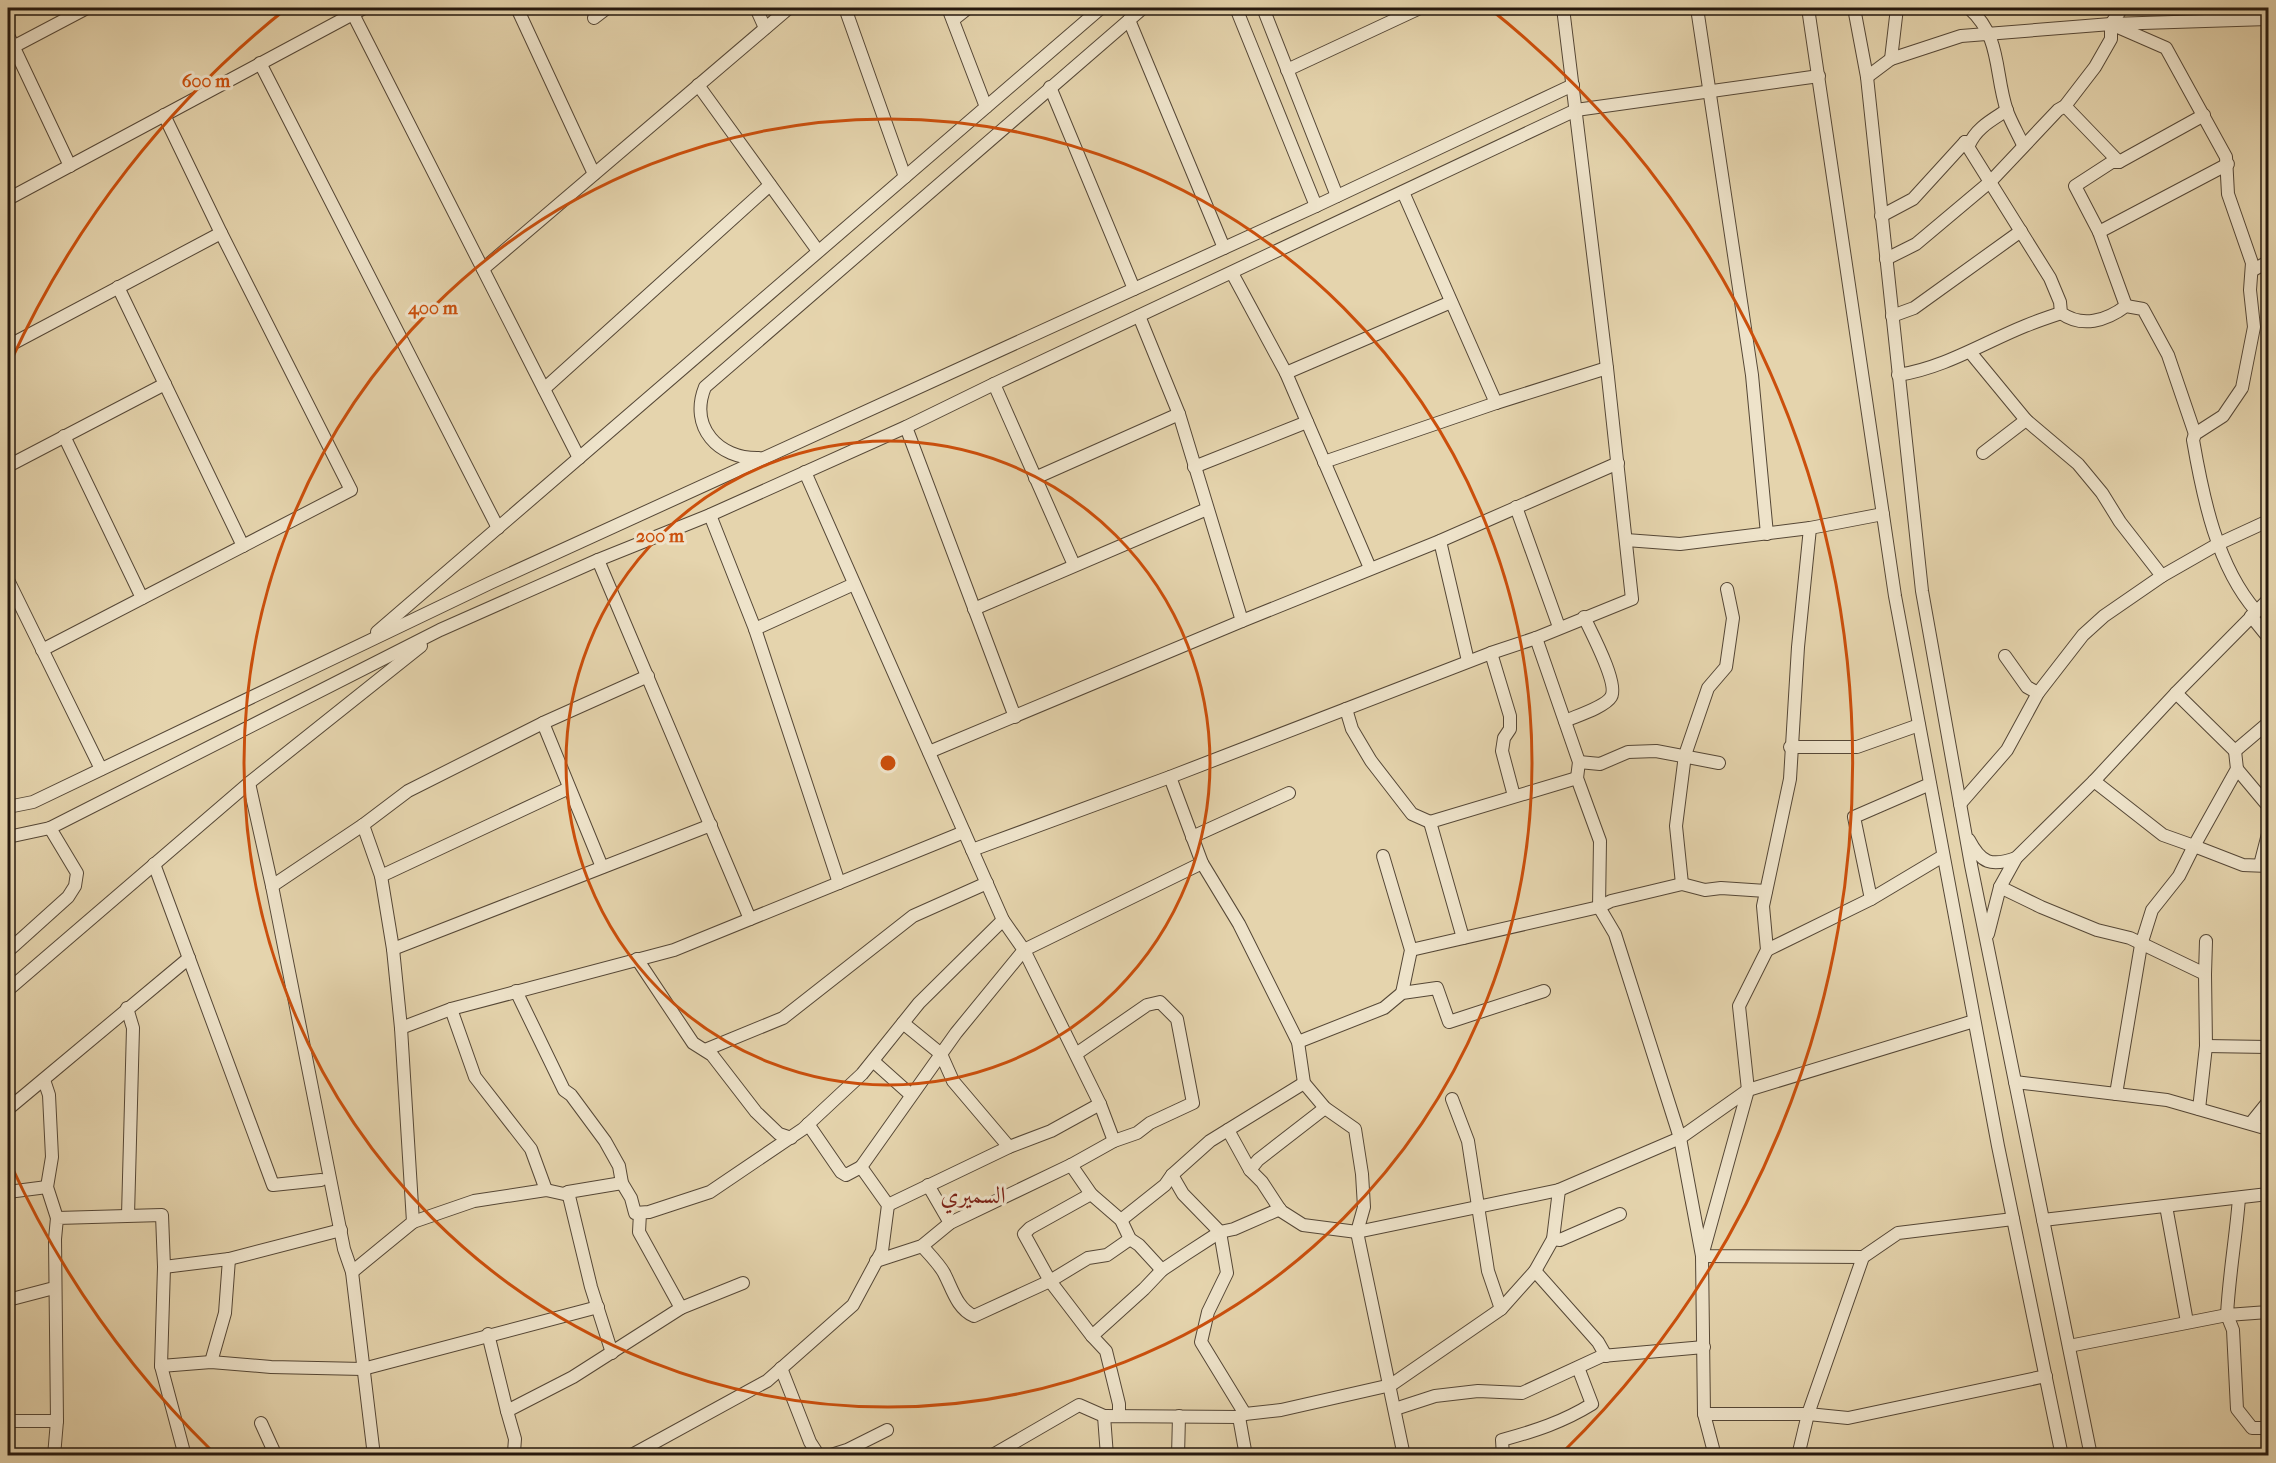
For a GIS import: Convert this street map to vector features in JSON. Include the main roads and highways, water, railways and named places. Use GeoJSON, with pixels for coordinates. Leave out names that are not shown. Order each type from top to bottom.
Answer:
{"type":"FeatureCollection","features":[{"type":"Feature","properties":{"kind":"district","name":"السميري"},"geometry":{"type":"Point","coordinates":[973,1195]}}]}
